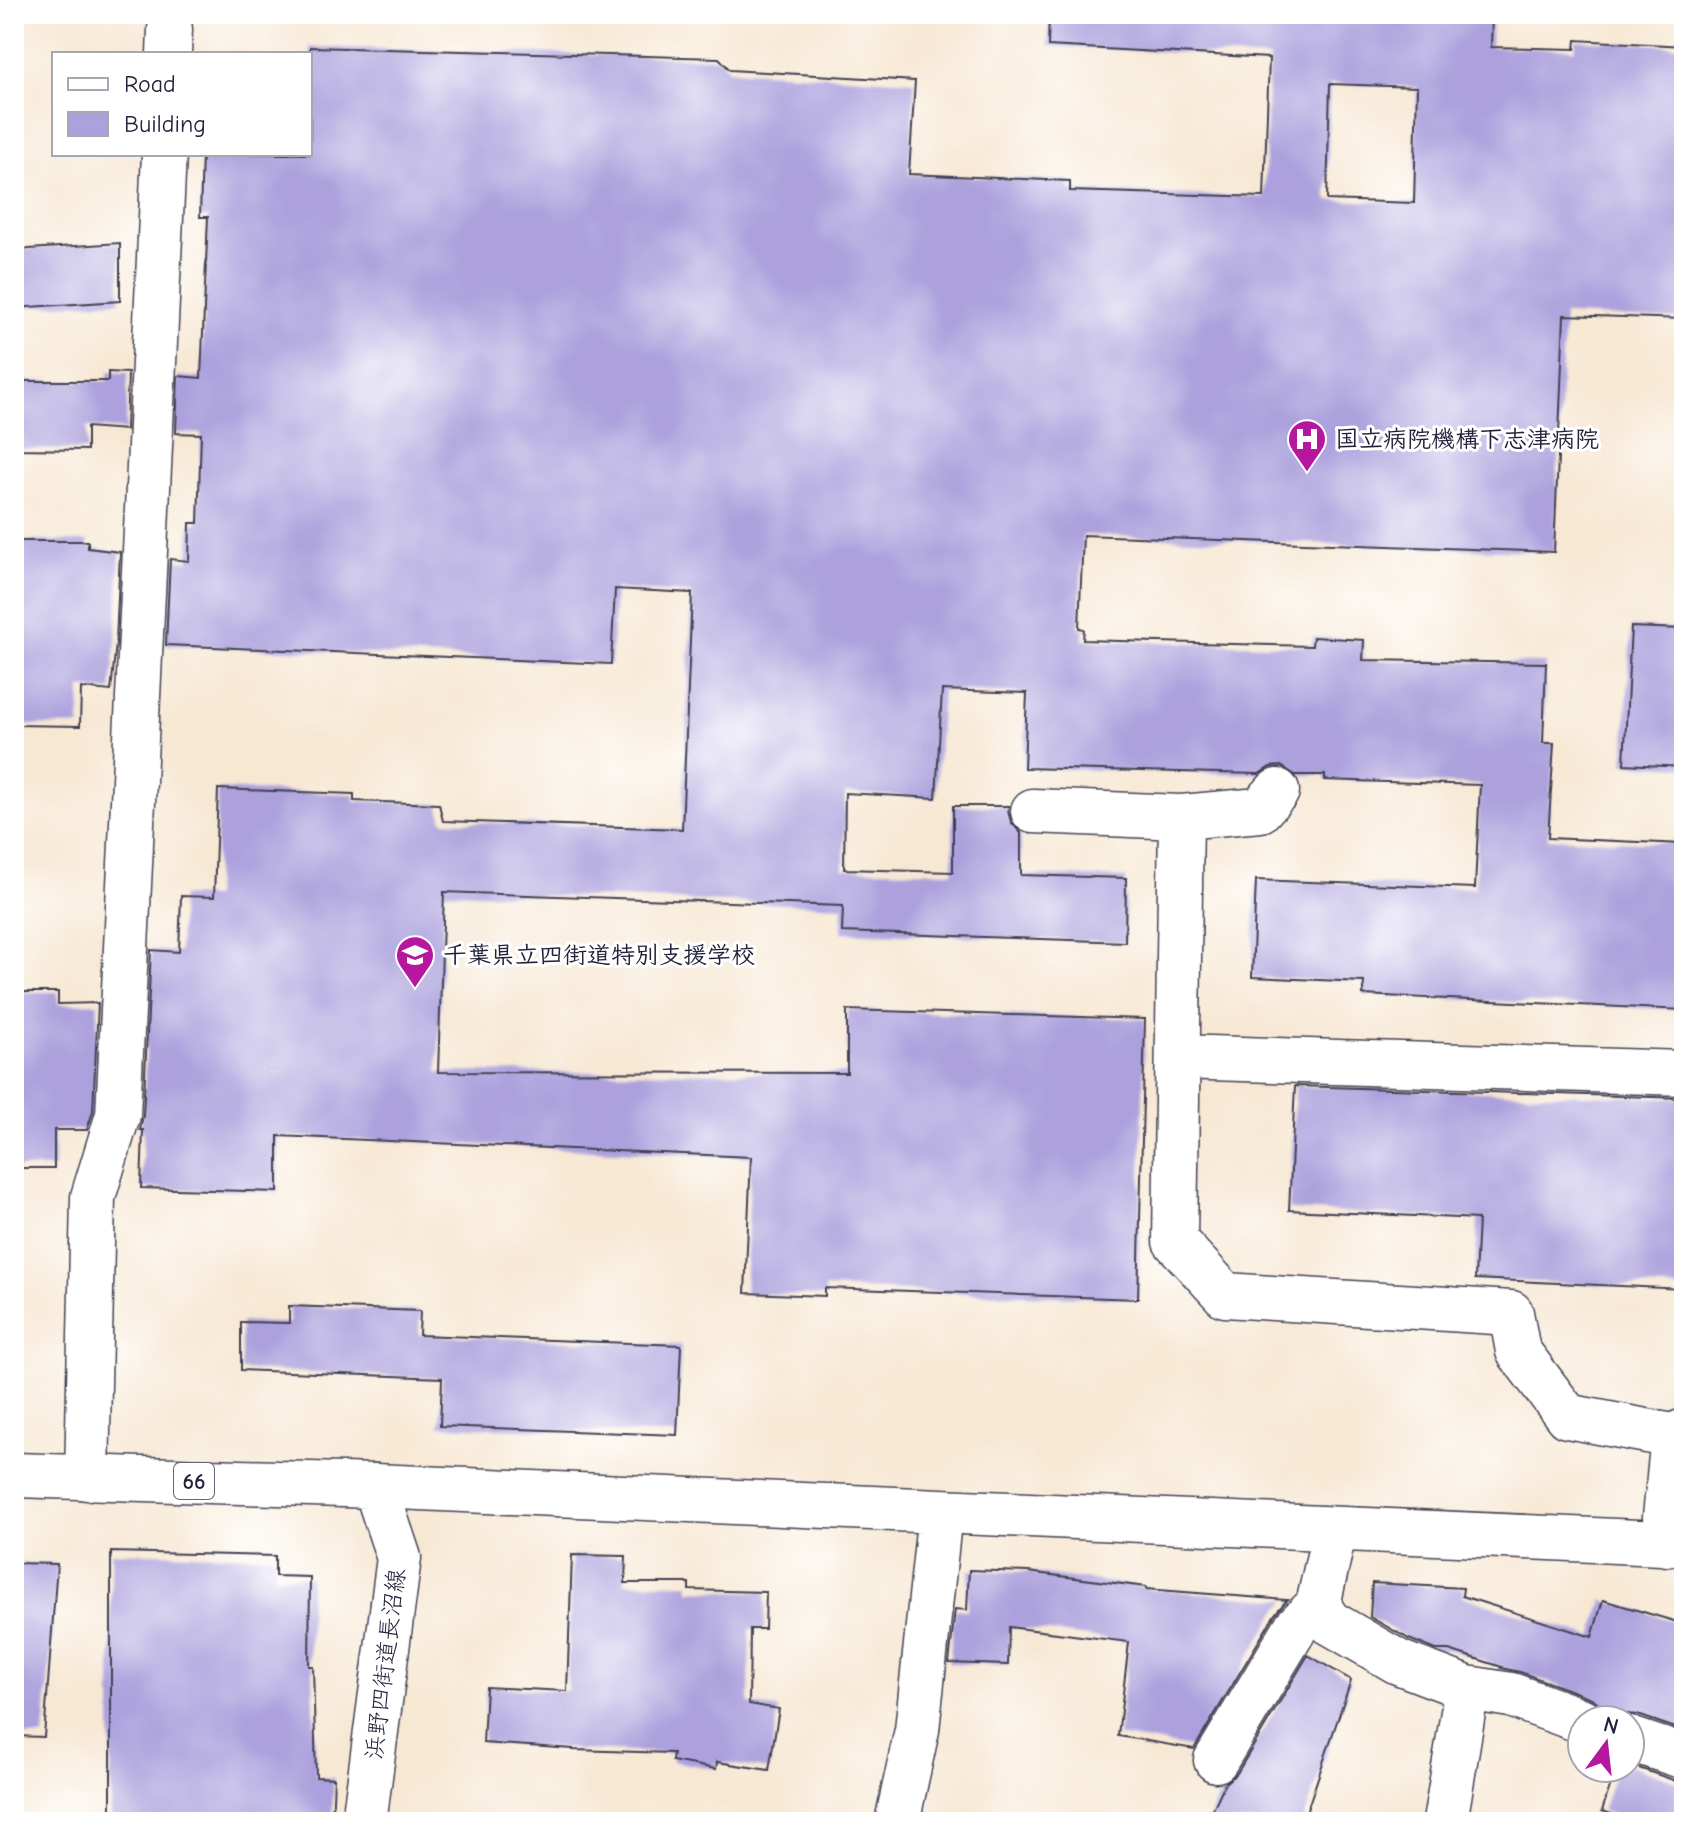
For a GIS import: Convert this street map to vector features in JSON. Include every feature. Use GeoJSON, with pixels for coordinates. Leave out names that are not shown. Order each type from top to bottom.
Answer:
{"type":"FeatureCollection","features":[{"type":"Feature","properties":{"kind":"street"},"geometry":{"type":"LineString","coordinates":[[87,1478],[93,1197],[118,1115],[164,156]]}},
{"type":"Feature","properties":{"kind":"street"},"geometry":{"type":"LineString","coordinates":[[1033,811],[1181,817],[1260,810],[1277,791]]}},
{"type":"Feature","properties":{"kind":"street"},"geometry":{"type":"LineString","coordinates":[[375,1486],[1676,1544],[1665,1517],[1678,1433],[1567,1416],[1518,1351],[1511,1313],[1225,1295],[1175,1241],[1181,817]]}},
{"type":"Feature","properties":{"kind":"street"},"geometry":{"type":"LineString","coordinates":[[1178,1057],[1684,1073]]}},
{"type":"Feature","properties":{"kind":"street","name":"66"},"geometry":{"type":"LineString","coordinates":[[14,1475],[375,1486]]}},
{"type":"Feature","properties":{"kind":"street","name":"浜野四街道長沼線"},"geometry":{"type":"LineString","coordinates":[[364,1822],[399,1558],[375,1486]]}},
{"type":"Feature","properties":{"kind":"street"},"geometry":{"type":"LineString","coordinates":[[897,1822],[917,1730],[940,1512]]}},
{"type":"Feature","properties":{"kind":"street"},"geometry":{"type":"LineString","coordinates":[[1216,1760],[1296,1627],[1318,1605],[1335,1529]]}},
{"type":"Feature","properties":{"kind":"street"},"geometry":{"type":"LineString","coordinates":[[1318,1605],[1329,1622],[1398,1662],[1467,1688],[1511,1695],[1566,1715]]}},
{"type":"Feature","properties":{"kind":"street"},"geometry":{"type":"LineString","coordinates":[[1445,1822],[1467,1688]]}},
{"type":"Feature","properties":{"kind":"street"},"geometry":{"type":"LineString","coordinates":[[1646,1744],[1684,1757]]}},
{"type":"Feature","properties":{"kind":"building"},"geometry":{"type":"Polygon","coordinates":[[[1049,14],[1492,14],[1491,47],[1575,49],[1576,40],[1684,46],[1684,319],[1564,315],[1554,552],[1083,535],[1079,628],[1084,629],[1083,640],[1312,646],[1313,637],[1364,640],[1363,660],[1546,663],[1543,743],[1554,743],[1548,838],[1684,844],[1684,1010],[1363,995],[1364,982],[1252,977],[1256,880],[1475,888],[1480,785],[1325,780],[1325,775],[1295,775],[1281,766],[1270,767],[1259,774],[1024,768],[1027,693],[942,690],[936,798],[845,793],[844,869],[953,872],[953,806],[1009,806],[1011,822],[1021,833],[1021,875],[1126,878],[1125,942],[842,932],[843,906],[444,892],[438,1072],[847,1073],[847,1010],[1145,1019],[1138,1299],[825,1288],[825,1296],[745,1293],[751,1157],[278,1136],[278,1192],[141,1188],[143,1130],[140,1130],[151,950],[179,952],[181,896],[214,897],[218,789],[354,794],[354,801],[439,804],[443,821],[682,829],[692,593],[615,589],[611,664],[166,645],[170,559],[189,561],[190,523],[198,523],[201,434],[176,433],[178,376],[201,378],[208,217],[200,217],[202,156],[312,156],[310,47],[719,58],[730,70],[915,81],[909,174],[1070,181],[1070,191],[1264,197],[1269,58],[1048,46],[1049,14]],[[1330,84],[1327,200],[1414,203],[1417,87],[1330,84]]]}},
{"type":"Feature","properties":{"kind":"building"},"geometry":{"type":"Polygon","coordinates":[[[120,243],[120,301],[14,308],[14,250],[120,243]]]}},
{"type":"Feature","properties":{"kind":"building"},"geometry":{"type":"Polygon","coordinates":[[[108,372],[128,373],[126,430],[87,427],[87,450],[14,449],[14,381],[108,381],[108,372]]]}},
{"type":"Feature","properties":{"kind":"building"},"geometry":{"type":"Polygon","coordinates":[[[14,541],[88,541],[88,548],[120,552],[111,691],[81,688],[80,726],[14,725],[14,541]]]}},
{"type":"Feature","properties":{"kind":"building"},"geometry":{"type":"Polygon","coordinates":[[[1631,627],[1684,629],[1684,767],[1624,764],[1631,627]]]}},
{"type":"Feature","properties":{"kind":"building"},"geometry":{"type":"Polygon","coordinates":[[[14,992],[58,992],[58,1004],[98,1003],[93,1111],[87,1130],[54,1130],[54,1168],[14,1168],[14,992]]]}},
{"type":"Feature","properties":{"kind":"building"},"geometry":{"type":"Polygon","coordinates":[[[1295,1086],[1684,1098],[1684,1289],[1475,1279],[1478,1219],[1289,1210],[1295,1086]]]}},
{"type":"Feature","properties":{"kind":"building"},"geometry":{"type":"Polygon","coordinates":[[[289,1306],[420,1311],[419,1335],[681,1345],[677,1435],[440,1426],[442,1378],[241,1370],[241,1322],[289,1323],[289,1306]]]}},
{"type":"Feature","properties":{"kind":"building"},"geometry":{"type":"Polygon","coordinates":[[[111,1552],[275,1556],[275,1576],[310,1577],[309,1666],[313,1666],[316,1777],[334,1778],[332,1822],[111,1822],[111,1552]]]}},
{"type":"Feature","properties":{"kind":"building"},"geometry":{"type":"Polygon","coordinates":[[[572,1555],[626,1556],[625,1583],[689,1583],[689,1590],[766,1592],[765,1629],[750,1629],[749,1704],[779,1709],[769,1770],[717,1762],[716,1769],[672,1761],[673,1753],[483,1743],[486,1687],[567,1691],[572,1555]]]}},
{"type":"Feature","properties":{"kind":"building"},"geometry":{"type":"Polygon","coordinates":[[[14,1563],[57,1564],[44,1737],[14,1736],[14,1563]]]}},
{"type":"Feature","properties":{"kind":"building"},"geometry":{"type":"Polygon","coordinates":[[[969,1570],[1028,1572],[1146,1589],[1287,1600],[1275,1614],[1194,1749],[1118,1736],[1129,1642],[1009,1627],[1008,1665],[949,1663],[955,1609],[967,1610],[969,1570]]]}},
{"type":"Feature","properties":{"kind":"building"},"geometry":{"type":"Polygon","coordinates":[[[1372,1583],[1463,1588],[1462,1596],[1592,1637],[1603,1600],[1684,1624],[1684,1731],[1646,1718],[1646,1704],[1600,1704],[1520,1672],[1449,1650],[1436,1650],[1370,1617],[1372,1583]]]}},
{"type":"Feature","properties":{"kind":"building"},"geometry":{"type":"Polygon","coordinates":[[[1308,1655],[1351,1680],[1303,1822],[1207,1822],[1225,1783],[1237,1773],[1308,1655]]]}},
{"type":"Feature","properties":{"kind":"building"},"geometry":{"type":"Polygon","coordinates":[[[1646,1771],[1684,1781],[1684,1822],[1637,1822],[1602,1811],[1611,1784],[1646,1784],[1646,1771]]]}},
{"type":"Feature","properties":{"kind":"place","name":"国立病院機構下志津病院"},"geometry":{"type":"Point","coordinates":[1307,473]}},
{"type":"Feature","properties":{"kind":"place","name":"千葉県立四街道特別支援学校"},"geometry":{"type":"Point","coordinates":[415,989]}}]}
